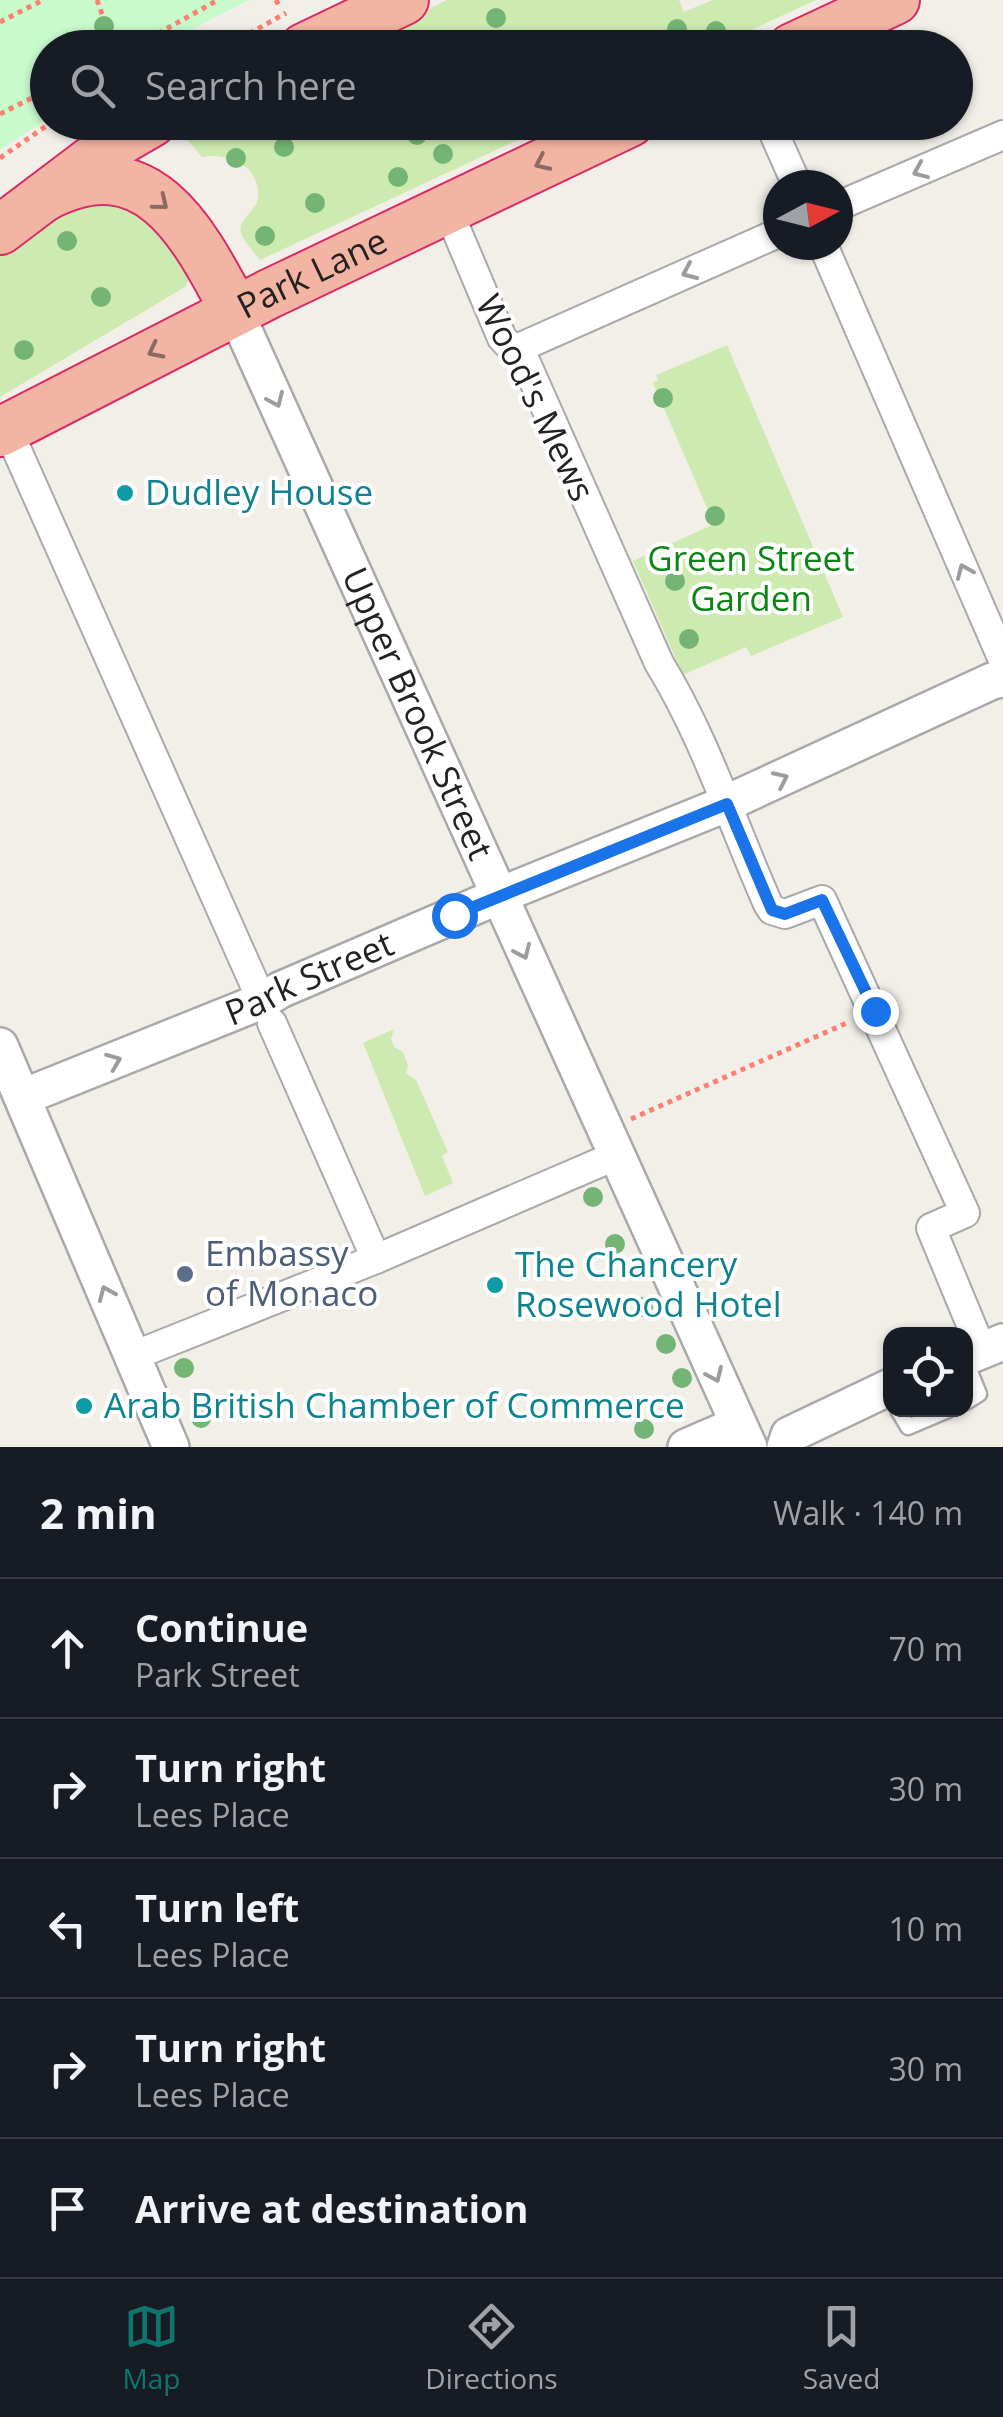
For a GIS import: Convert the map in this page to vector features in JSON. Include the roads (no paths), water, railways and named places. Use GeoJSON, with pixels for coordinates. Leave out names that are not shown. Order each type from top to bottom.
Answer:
{"type":"FeatureCollection","features":[{"type":"Feature","properties":{"kind":"highway"},"geometry":{"type":"LineString","coordinates":[[301,27],[404,0]]}},
{"type":"Feature","properties":{"kind":"highway"},"geometry":{"type":"LineString","coordinates":[[831,30],[895,0]]}},
{"type":"Feature","properties":{"kind":"highway"},"geometry":{"type":"LineString","coordinates":[[0,230],[121,140]]}},
{"type":"Feature","properties":{"kind":"highway","name":"Park Lane"},"geometry":{"type":"LineString","coordinates":[[3,430],[235,311],[592,140]]}},
{"type":"Feature","properties":{"kind":"highway"},"geometry":{"type":"LineString","coordinates":[[44,197],[87,180],[120,182],[144,189],[177,216],[193,236],[235,311]]}},
{"type":"Feature","properties":{"kind":"street"},"geometry":{"type":"LineString","coordinates":[[853,200],[1003,135]]}},
{"type":"Feature","properties":{"kind":"street"},"geometry":{"type":"LineString","coordinates":[[777,140],[790,170]]}},
{"type":"Feature","properties":{"kind":"street","name":"Wood's Mews"},"geometry":{"type":"LineString","coordinates":[[447,208],[502,338],[526,363],[772,910],[785,914],[822,900],[875,1011],[965,1214],[931,1228],[979,1353]]}},
{"type":"Feature","properties":{"kind":"street"},"geometry":{"type":"LineString","coordinates":[[514,350],[763,240]]}},
{"type":"Feature","properties":{"kind":"street"},"geometry":{"type":"LineString","coordinates":[[830,260],[1003,660]]}},
{"type":"Feature","properties":{"kind":"street","name":"Upper Brook Street"},"geometry":{"type":"LineString","coordinates":[[235,311],[743,1436]]}},
{"type":"Feature","properties":{"kind":"street"},"geometry":{"type":"LineString","coordinates":[[3,430],[376,1259]]}},
{"type":"Feature","properties":{"kind":"street","name":"Park Street"},"geometry":{"type":"LineString","coordinates":[[11,1102],[267,1012],[280,990],[498,896],[727,804],[992,681],[1003,680]]}},
{"type":"Feature","properties":{"kind":"street"},"geometry":{"type":"LineString","coordinates":[[0,1046],[11,1102],[133,1356],[171,1447]]}},
{"type":"Feature","properties":{"kind":"street"},"geometry":{"type":"LineString","coordinates":[[133,1356],[376,1259],[609,1143]]}},
{"type":"Feature","properties":{"kind":"street"},"geometry":{"type":"LineString","coordinates":[[785,1447],[789,1435],[883,1398]]}},
{"type":"Feature","properties":{"kind":"street"},"geometry":{"type":"LineString","coordinates":[[686,1447],[743,1436]]}},
{"type":"Feature","properties":{"kind":"lane"},"geometry":{"type":"LineString","coordinates":[[973,1398],[980,1394],[979,1353]]}},
{"type":"Feature","properties":{"kind":"lane"},"geometry":{"type":"LineString","coordinates":[[903,1417],[908,1427],[932,1417]]}},
{"type":"Feature","properties":{"kind":"place","name":"Dudley House"},"geometry":{"type":"Point","coordinates":[125,493]}},
{"type":"Feature","properties":{"kind":"place","name":"Embassy of Monaco"},"geometry":{"type":"Point","coordinates":[185,1274]}},
{"type":"Feature","properties":{"kind":"place","name":"The Chancery Rosewood Hotel"},"geometry":{"type":"Point","coordinates":[495,1285]}},
{"type":"Feature","properties":{"kind":"place","name":"Arab British Chamber of Commerce"},"geometry":{"type":"Point","coordinates":[84,1406]}},
{"type":"Feature","properties":{"kind":"park label","name":"Green Street Garden"},"geometry":{"type":"Point","coordinates":[751,579]}}]}
